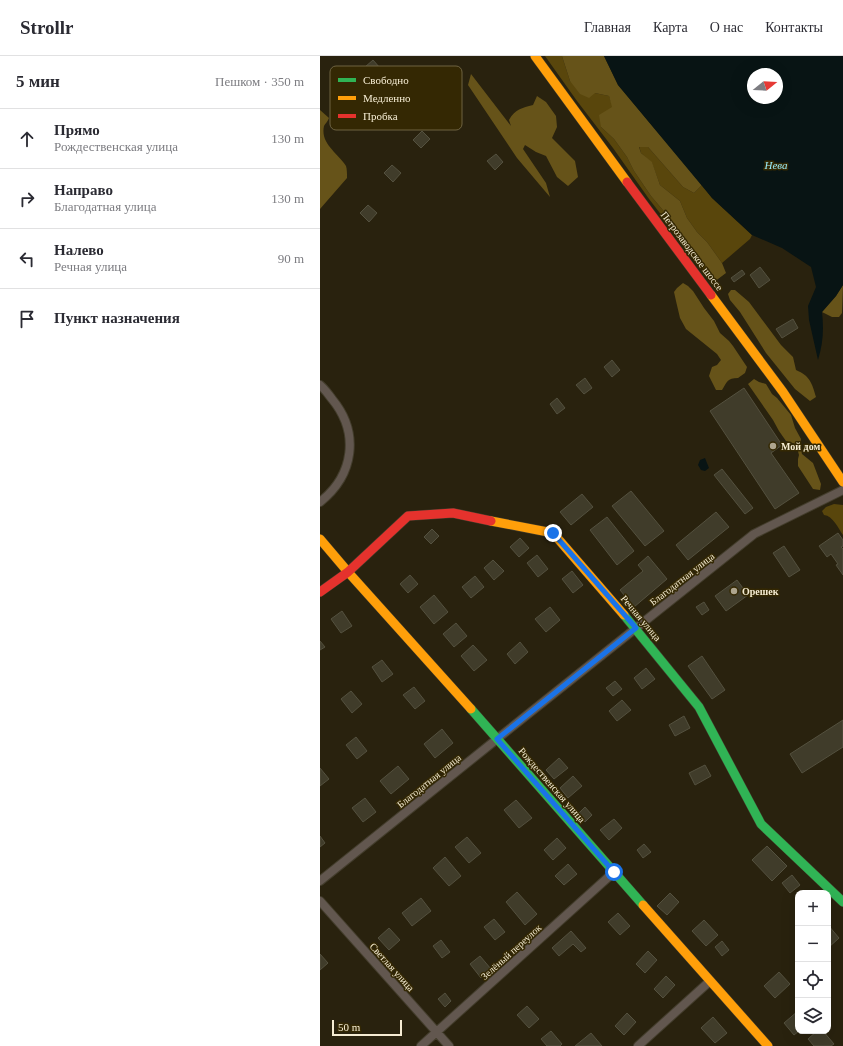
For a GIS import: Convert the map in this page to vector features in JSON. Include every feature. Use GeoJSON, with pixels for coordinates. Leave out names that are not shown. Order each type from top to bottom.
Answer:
{"type":"FeatureCollection","features":[{"type":"Feature","properties":{"kind":"street","name":"Петрозаводское шоссе"},"geometry":{"type":"LineString","coordinates":[[535,56],[642,203],[783,392],[843,482]]}},
{"type":"Feature","properties":{"kind":"street"},"geometry":{"type":"LineString","coordinates":[[320,385],[339,407],[347,424],[350,441],[348,462],[339,481],[326,498],[320,502]]}},
{"type":"Feature","properties":{"kind":"street","name":"Благодатная улица"},"geometry":{"type":"LineString","coordinates":[[320,881],[754,534],[843,490]]}},
{"type":"Feature","properties":{"kind":"street","name":"Речная улица"},"geometry":{"type":"LineString","coordinates":[[320,592],[348,572],[408,516],[453,513],[553,533],[636,628],[700,706],[761,824],[843,902]]}},
{"type":"Feature","properties":{"kind":"street","name":"Рождественская улица"},"geometry":{"type":"LineString","coordinates":[[320,539],[768,1046]]}},
{"type":"Feature","properties":{"kind":"street","name":"Зелёный переулок"},"geometry":{"type":"LineString","coordinates":[[421,1046],[614,872]]}},
{"type":"Feature","properties":{"kind":"street","name":"Светлая улица"},"geometry":{"type":"LineString","coordinates":[[320,901],[449,1046]]}},
{"type":"Feature","properties":{"kind":"street"},"geometry":{"type":"LineString","coordinates":[[638,1046],[710,981]]}},
{"type":"Feature","properties":{"kind":"shaded area"},"geometry":{"type":"Polygon","coordinates":[[[545,56],[562,56],[570,81],[595,93],[609,96],[613,107],[601,127],[614,139],[651,196],[667,215],[687,244],[709,269],[714,282],[649,199],[545,56]]]}},
{"type":"Feature","properties":{"kind":"shaded area"},"geometry":{"type":"Polygon","coordinates":[[[562,56],[604,56],[618,85],[702,185],[694,193],[683,187],[648,147],[639,147],[641,153],[652,162],[660,185],[680,201],[687,218],[722,263],[726,273],[714,282],[709,269],[687,244],[667,215],[651,196],[614,139],[601,127],[599,115],[612,107],[609,96],[595,93],[589,98],[580,94],[570,81],[562,56]]]}},
{"type":"Feature","properties":{"kind":"shaded area"},"geometry":{"type":"Polygon","coordinates":[[[471,74],[511,126],[509,120],[514,113],[522,108],[533,105],[537,96],[546,102],[556,116],[557,127],[552,138],[575,161],[578,177],[568,186],[557,177],[546,156],[525,145],[523,149],[546,183],[550,197],[517,158],[468,85],[471,74]]]}},
{"type":"Feature","properties":{"kind":"shaded area"},"geometry":{"type":"Polygon","coordinates":[[[320,110],[329,118],[324,126],[323,132],[325,138],[330,148],[346,166],[347,178],[320,209],[320,110]]]}},
{"type":"Feature","properties":{"kind":"shaded area"},"geometry":{"type":"Polygon","coordinates":[[[639,146],[648,147],[683,187],[694,193],[702,185],[712,198],[752,235],[750,239],[722,263],[687,218],[680,201],[660,185],[652,163],[641,153],[639,146]]]}},
{"type":"Feature","properties":{"kind":"shaded area"},"geometry":{"type":"Polygon","coordinates":[[[683,283],[693,291],[714,321],[720,333],[733,346],[747,367],[745,373],[738,378],[729,380],[722,390],[716,390],[709,376],[712,367],[717,365],[721,360],[717,354],[686,329],[680,318],[674,292],[683,283]]]}},
{"type":"Feature","properties":{"kind":"shaded area"},"geometry":{"type":"Polygon","coordinates":[[[843,285],[842,313],[839,317],[832,317],[822,312],[836,296],[843,285]]]}},
{"type":"Feature","properties":{"kind":"shaded area"},"geometry":{"type":"Polygon","coordinates":[[[731,290],[735,290],[749,302],[781,345],[793,357],[796,370],[801,372],[810,380],[816,397],[810,401],[795,389],[766,353],[740,312],[730,300],[728,294],[731,290]]]}},
{"type":"Feature","properties":{"kind":"shaded area"},"geometry":{"type":"Polygon","coordinates":[[[754,379],[766,384],[772,394],[791,415],[795,428],[801,439],[800,445],[802,454],[813,463],[821,484],[820,490],[813,489],[798,466],[799,455],[796,444],[786,441],[748,384],[754,379]]]}},
{"type":"Feature","properties":{"kind":"shaded area"},"geometry":{"type":"Polygon","coordinates":[[[834,504],[843,505],[843,535],[833,520],[824,515],[822,511],[826,507],[834,504]]]}},
{"type":"Feature","properties":{"kind":"water","name":"Нева"},"geometry":{"type":"Polygon","coordinates":[[[604,56],[843,56],[843,285],[836,296],[822,312],[823,337],[818,360],[809,320],[808,306],[816,287],[811,267],[782,248],[752,235],[712,198],[618,85],[604,56]]]}},
{"type":"Feature","properties":{"kind":"water"},"geometry":{"type":"Polygon","coordinates":[[[705,458],[709,468],[705,471],[701,470],[698,465],[700,460],[705,458]]]}},
{"type":"Feature","properties":{"kind":"building"},"geometry":{"type":"Polygon","coordinates":[[[373,60],[378,66],[366,66],[373,60]]]}},
{"type":"Feature","properties":{"kind":"building"},"geometry":{"type":"Polygon","coordinates":[[[422,131],[430,139],[421,148],[413,140],[422,131]]]}},
{"type":"Feature","properties":{"kind":"building"},"geometry":{"type":"Polygon","coordinates":[[[496,154],[503,162],[495,170],[487,161],[496,154]]]}},
{"type":"Feature","properties":{"kind":"building"},"geometry":{"type":"Polygon","coordinates":[[[392,165],[401,173],[393,182],[384,173],[392,165]]]}},
{"type":"Feature","properties":{"kind":"building"},"geometry":{"type":"Polygon","coordinates":[[[368,205],[377,213],[369,222],[360,213],[368,205]]]}},
{"type":"Feature","properties":{"kind":"building"},"geometry":{"type":"Polygon","coordinates":[[[760,267],[770,280],[759,288],[750,275],[760,267]]]}},
{"type":"Feature","properties":{"kind":"building"},"geometry":{"type":"Polygon","coordinates":[[[742,270],[745,274],[734,282],[731,278],[742,270]]]}},
{"type":"Feature","properties":{"kind":"building"},"geometry":{"type":"Polygon","coordinates":[[[793,319],[798,328],[782,338],[776,329],[793,319]]]}},
{"type":"Feature","properties":{"kind":"building"},"geometry":{"type":"Polygon","coordinates":[[[612,360],[620,370],[612,377],[604,367],[612,360]]]}},
{"type":"Feature","properties":{"kind":"building"},"geometry":{"type":"Polygon","coordinates":[[[585,378],[592,388],[584,394],[576,385],[585,378]]]}},
{"type":"Feature","properties":{"kind":"building"},"geometry":{"type":"Polygon","coordinates":[[[744,388],[782,445],[771,453],[799,493],[775,509],[710,411],[744,388]]]}},
{"type":"Feature","properties":{"kind":"building"},"geometry":{"type":"Polygon","coordinates":[[[557,398],[565,408],[557,414],[550,404],[557,398]]]}},
{"type":"Feature","properties":{"kind":"building"},"geometry":{"type":"Polygon","coordinates":[[[722,469],[753,508],[745,514],[714,475],[722,469]]]}},
{"type":"Feature","properties":{"kind":"building"},"geometry":{"type":"Polygon","coordinates":[[[631,491],[664,531],[645,546],[612,506],[631,491]]]}},
{"type":"Feature","properties":{"kind":"building"},"geometry":{"type":"Polygon","coordinates":[[[582,494],[593,507],[571,525],[560,512],[582,494]]]}},
{"type":"Feature","properties":{"kind":"building"},"geometry":{"type":"Polygon","coordinates":[[[716,512],[729,527],[688,560],[676,545],[716,512]]]}},
{"type":"Feature","properties":{"kind":"building"},"geometry":{"type":"Polygon","coordinates":[[[607,517],[634,551],[617,565],[590,530],[607,517]]]}},
{"type":"Feature","properties":{"kind":"building"},"geometry":{"type":"Polygon","coordinates":[[[432,529],[439,536],[431,544],[424,537],[432,529]]]}},
{"type":"Feature","properties":{"kind":"building"},"geometry":{"type":"Polygon","coordinates":[[[838,533],[843,540],[843,546],[841,547],[843,549],[843,575],[831,554],[827,557],[819,546],[838,533]]]}},
{"type":"Feature","properties":{"kind":"building"},"geometry":{"type":"Polygon","coordinates":[[[520,538],[529,548],[519,557],[510,547],[520,538]]]}},
{"type":"Feature","properties":{"kind":"building"},"geometry":{"type":"Polygon","coordinates":[[[784,546],[800,570],[789,577],[773,553],[784,546]]]}},
{"type":"Feature","properties":{"kind":"building"},"geometry":{"type":"Polygon","coordinates":[[[537,555],[548,569],[538,577],[527,563],[537,555]]]}},
{"type":"Feature","properties":{"kind":"building"},"geometry":{"type":"Polygon","coordinates":[[[648,556],[667,579],[634,607],[620,590],[643,571],[638,565],[648,556]]]}},
{"type":"Feature","properties":{"kind":"building"},"geometry":{"type":"Polygon","coordinates":[[[493,560],[504,571],[494,580],[484,568],[493,560]]]}},
{"type":"Feature","properties":{"kind":"building"},"geometry":{"type":"Polygon","coordinates":[[[572,571],[583,585],[573,593],[562,579],[572,571]]]}},
{"type":"Feature","properties":{"kind":"building"},"geometry":{"type":"Polygon","coordinates":[[[410,575],[418,584],[408,593],[400,584],[410,575]]]}},
{"type":"Feature","properties":{"kind":"building"},"geometry":{"type":"Polygon","coordinates":[[[475,576],[484,587],[471,598],[462,587],[475,576]]]}},
{"type":"Feature","properties":{"kind":"building"},"geometry":{"type":"Polygon","coordinates":[[[737,580],[748,595],[726,611],[715,596],[737,580]]]}},
{"type":"Feature","properties":{"kind":"building"},"geometry":{"type":"Polygon","coordinates":[[[434,595],[448,612],[434,624],[420,607],[434,595]]]}},
{"type":"Feature","properties":{"kind":"building"},"geometry":{"type":"Polygon","coordinates":[[[704,602],[709,610],[702,615],[696,607],[704,602]]]}},
{"type":"Feature","properties":{"kind":"building"},"geometry":{"type":"Polygon","coordinates":[[[550,607],[560,620],[546,632],[535,619],[550,607]]]}},
{"type":"Feature","properties":{"kind":"building"},"geometry":{"type":"Polygon","coordinates":[[[342,611],[352,626],[341,633],[331,619],[342,611]]]}},
{"type":"Feature","properties":{"kind":"building"},"geometry":{"type":"Polygon","coordinates":[[[456,623],[467,636],[454,647],[443,634],[456,623]]]}},
{"type":"Feature","properties":{"kind":"building"},"geometry":{"type":"Polygon","coordinates":[[[320,641],[325,647],[320,650],[320,641]]]}},
{"type":"Feature","properties":{"kind":"building"},"geometry":{"type":"Polygon","coordinates":[[[520,642],[528,652],[515,664],[507,654],[520,642]]]}},
{"type":"Feature","properties":{"kind":"building"},"geometry":{"type":"Polygon","coordinates":[[[473,645],[487,660],[474,671],[461,656],[473,645]]]}},
{"type":"Feature","properties":{"kind":"building"},"geometry":{"type":"Polygon","coordinates":[[[702,656],[725,690],[712,699],[688,666],[702,656]]]}},
{"type":"Feature","properties":{"kind":"building"},"geometry":{"type":"Polygon","coordinates":[[[382,660],[393,674],[382,682],[372,667],[382,660]]]}},
{"type":"Feature","properties":{"kind":"building"},"geometry":{"type":"Polygon","coordinates":[[[646,668],[655,679],[642,689],[634,678],[646,668]]]}},
{"type":"Feature","properties":{"kind":"building"},"geometry":{"type":"Polygon","coordinates":[[[615,681],[622,689],[613,696],[606,688],[615,681]]]}},
{"type":"Feature","properties":{"kind":"building"},"geometry":{"type":"Polygon","coordinates":[[[414,687],[425,701],[415,709],[403,695],[414,687]]]}},
{"type":"Feature","properties":{"kind":"building"},"geometry":{"type":"Polygon","coordinates":[[[351,691],[362,704],[352,713],[341,699],[351,691]]]}},
{"type":"Feature","properties":{"kind":"building"},"geometry":{"type":"Polygon","coordinates":[[[622,700],[631,710],[617,721],[609,711],[622,700]]]}},
{"type":"Feature","properties":{"kind":"building"},"geometry":{"type":"Polygon","coordinates":[[[684,716],[690,728],[675,736],[669,725],[684,716]]]}},
{"type":"Feature","properties":{"kind":"building"},"geometry":{"type":"Polygon","coordinates":[[[843,720],[843,747],[802,773],[790,754],[843,720]]]}},
{"type":"Feature","properties":{"kind":"building"},"geometry":{"type":"Polygon","coordinates":[[[442,729],[453,743],[435,758],[424,744],[442,729]]]}},
{"type":"Feature","properties":{"kind":"building"},"geometry":{"type":"Polygon","coordinates":[[[356,737],[367,751],[357,759],[346,745],[356,737]]]}},
{"type":"Feature","properties":{"kind":"building"},"geometry":{"type":"Polygon","coordinates":[[[559,758],[568,768],[554,779],[546,770],[559,758]]]}},
{"type":"Feature","properties":{"kind":"building"},"geometry":{"type":"Polygon","coordinates":[[[705,765],[711,776],[695,785],[689,773],[705,765]]]}},
{"type":"Feature","properties":{"kind":"building"},"geometry":{"type":"Polygon","coordinates":[[[398,766],[409,779],[391,794],[380,781],[398,766]]]}},
{"type":"Feature","properties":{"kind":"building"},"geometry":{"type":"Polygon","coordinates":[[[320,768],[329,779],[320,786],[320,768]]]}},
{"type":"Feature","properties":{"kind":"building"},"geometry":{"type":"Polygon","coordinates":[[[573,776],[582,786],[568,798],[560,788],[573,776]]]}},
{"type":"Feature","properties":{"kind":"building"},"geometry":{"type":"Polygon","coordinates":[[[365,798],[376,812],[363,822],[352,808],[365,798]]]}},
{"type":"Feature","properties":{"kind":"building"},"geometry":{"type":"Polygon","coordinates":[[[516,800],[532,818],[519,828],[504,810],[516,800]]]}},
{"type":"Feature","properties":{"kind":"building"},"geometry":{"type":"Polygon","coordinates":[[[585,807],[592,815],[585,822],[578,814],[585,807]]]}},
{"type":"Feature","properties":{"kind":"building"},"geometry":{"type":"Polygon","coordinates":[[[614,819],[622,828],[609,840],[600,830],[614,819]]]}},
{"type":"Feature","properties":{"kind":"building"},"geometry":{"type":"Polygon","coordinates":[[[320,836],[325,843],[320,847],[320,836]]]}},
{"type":"Feature","properties":{"kind":"building"},"geometry":{"type":"Polygon","coordinates":[[[467,837],[481,853],[469,863],[455,847],[467,837]]]}},
{"type":"Feature","properties":{"kind":"building"},"geometry":{"type":"Polygon","coordinates":[[[557,838],[566,848],[553,860],[544,850],[557,838]]]}},
{"type":"Feature","properties":{"kind":"building"},"geometry":{"type":"Polygon","coordinates":[[[644,844],[651,852],[643,858],[637,850],[644,844]]]}},
{"type":"Feature","properties":{"kind":"building"},"geometry":{"type":"Polygon","coordinates":[[[767,846],[787,866],[772,881],[752,860],[767,846]]]}},
{"type":"Feature","properties":{"kind":"building"},"geometry":{"type":"Polygon","coordinates":[[[445,857],[461,876],[449,886],[433,868],[445,857]]]}},
{"type":"Feature","properties":{"kind":"building"},"geometry":{"type":"Polygon","coordinates":[[[568,864],[577,874],[564,885],[555,876],[568,864]]]}},
{"type":"Feature","properties":{"kind":"building"},"geometry":{"type":"Polygon","coordinates":[[[792,875],[800,885],[790,893],[782,883],[792,875]]]}},
{"type":"Feature","properties":{"kind":"building"},"geometry":{"type":"Polygon","coordinates":[[[517,892],[537,914],[525,925],[506,902],[517,892]]]}},
{"type":"Feature","properties":{"kind":"building"},"geometry":{"type":"Polygon","coordinates":[[[670,893],[679,902],[667,915],[657,906],[670,893]]]}},
{"type":"Feature","properties":{"kind":"building"},"geometry":{"type":"Polygon","coordinates":[[[421,898],[431,911],[412,926],[402,913],[421,898]]]}},
{"type":"Feature","properties":{"kind":"building"},"geometry":{"type":"Polygon","coordinates":[[[618,913],[630,926],[620,935],[608,922],[618,913]]]}},
{"type":"Feature","properties":{"kind":"building"},"geometry":{"type":"Polygon","coordinates":[[[494,919],[505,932],[495,940],[484,927],[494,919]]]}},
{"type":"Feature","properties":{"kind":"building"},"geometry":{"type":"Polygon","coordinates":[[[704,920],[718,935],[706,946],[692,931],[704,920]]]}},
{"type":"Feature","properties":{"kind":"building"},"geometry":{"type":"Polygon","coordinates":[[[389,928],[400,940],[389,950],[378,938],[389,928]]]}},
{"type":"Feature","properties":{"kind":"building"},"geometry":{"type":"Polygon","coordinates":[[[831,929],[839,938],[831,945],[831,929]]]}},
{"type":"Feature","properties":{"kind":"building"},"geometry":{"type":"Polygon","coordinates":[[[571,931],[586,948],[581,952],[573,944],[559,956],[552,948],[571,931]]]}},
{"type":"Feature","properties":{"kind":"building"},"geometry":{"type":"Polygon","coordinates":[[[441,940],[450,952],[442,958],[433,946],[441,940]]]}},
{"type":"Feature","properties":{"kind":"building"},"geometry":{"type":"Polygon","coordinates":[[[722,941],[729,950],[722,956],[715,947],[722,941]]]}},
{"type":"Feature","properties":{"kind":"building"},"geometry":{"type":"Polygon","coordinates":[[[648,951],[657,960],[645,973],[636,964],[648,951]]]}},
{"type":"Feature","properties":{"kind":"building"},"geometry":{"type":"Polygon","coordinates":[[[320,954],[328,963],[320,970],[320,954]]]}},
{"type":"Feature","properties":{"kind":"building"},"geometry":{"type":"Polygon","coordinates":[[[480,956],[491,969],[481,978],[470,964],[480,956]]]}},
{"type":"Feature","properties":{"kind":"building"},"geometry":{"type":"Polygon","coordinates":[[[779,972],[790,984],[775,998],[764,986],[779,972]]]}},
{"type":"Feature","properties":{"kind":"building"},"geometry":{"type":"Polygon","coordinates":[[[666,976],[675,985],[663,998],[654,989],[666,976]]]}},
{"type":"Feature","properties":{"kind":"building"},"geometry":{"type":"Polygon","coordinates":[[[445,993],[451,1001],[445,1007],[438,999],[445,993]]]}},
{"type":"Feature","properties":{"kind":"building"},"geometry":{"type":"Polygon","coordinates":[[[527,1006],[539,1019],[529,1028],[517,1015],[527,1006]]]}},
{"type":"Feature","properties":{"kind":"building"},"geometry":{"type":"Polygon","coordinates":[[[627,1013],[636,1022],[624,1035],[615,1026],[627,1013]]]}},
{"type":"Feature","properties":{"kind":"building"},"geometry":{"type":"Polygon","coordinates":[[[795,1014],[795,1034],[794,1035],[784,1023],[795,1014]]]}},
{"type":"Feature","properties":{"kind":"building"},"geometry":{"type":"Polygon","coordinates":[[[713,1017],[727,1033],[715,1043],[701,1028],[713,1017]]]}},
{"type":"Feature","properties":{"kind":"building"},"geometry":{"type":"Polygon","coordinates":[[[551,1031],[562,1044],[560,1046],[547,1046],[541,1039],[551,1031]]]}},
{"type":"Feature","properties":{"kind":"building"},"geometry":{"type":"Polygon","coordinates":[[[591,1033],[602,1046],[575,1046],[591,1033]]]}},
{"type":"Feature","properties":{"kind":"building"},"geometry":{"type":"Polygon","coordinates":[[[814,1034],[826,1034],[834,1044],[831,1046],[814,1046],[808,1039],[814,1034]]]}},
{"type":"Feature","properties":{"kind":"traffic: fast"},"geometry":{"type":"LineString","coordinates":[[624,615],[699,707],[761,824],[843,902]]}},
{"type":"Feature","properties":{"kind":"traffic: fast"},"geometry":{"type":"LineString","coordinates":[[471,709],[643,905]]}},
{"type":"Feature","properties":{"kind":"traffic: slow"},"geometry":{"type":"LineString","coordinates":[[535,56],[627,182]]}},
{"type":"Feature","properties":{"kind":"traffic: slow"},"geometry":{"type":"LineString","coordinates":[[711,295],[783,392],[843,482]]}},
{"type":"Feature","properties":{"kind":"traffic: slow"},"geometry":{"type":"LineString","coordinates":[[491,521],[553,533],[624,615]]}},
{"type":"Feature","properties":{"kind":"traffic: slow"},"geometry":{"type":"LineString","coordinates":[[320,539],[471,709]]}},
{"type":"Feature","properties":{"kind":"traffic: slow"},"geometry":{"type":"LineString","coordinates":[[643,905],[768,1046]]}},
{"type":"Feature","properties":{"kind":"traffic: jam"},"geometry":{"type":"LineString","coordinates":[[627,182],[711,295]]}},
{"type":"Feature","properties":{"kind":"traffic: jam"},"geometry":{"type":"LineString","coordinates":[[320,592],[348,572],[408,516],[453,513],[491,521]]}},
{"type":"Feature","properties":{"kind":"place","name":"Мой дом"},"geometry":{"type":"Point","coordinates":[773,446]}},
{"type":"Feature","properties":{"kind":"place","name":"Орешек"},"geometry":{"type":"Point","coordinates":[734,591]}},
{"type":"Feature","properties":{"kind":"route"},"geometry":{"type":"LineString","coordinates":[[553,533],[636,628],[497,739],[614,872]]}}]}
